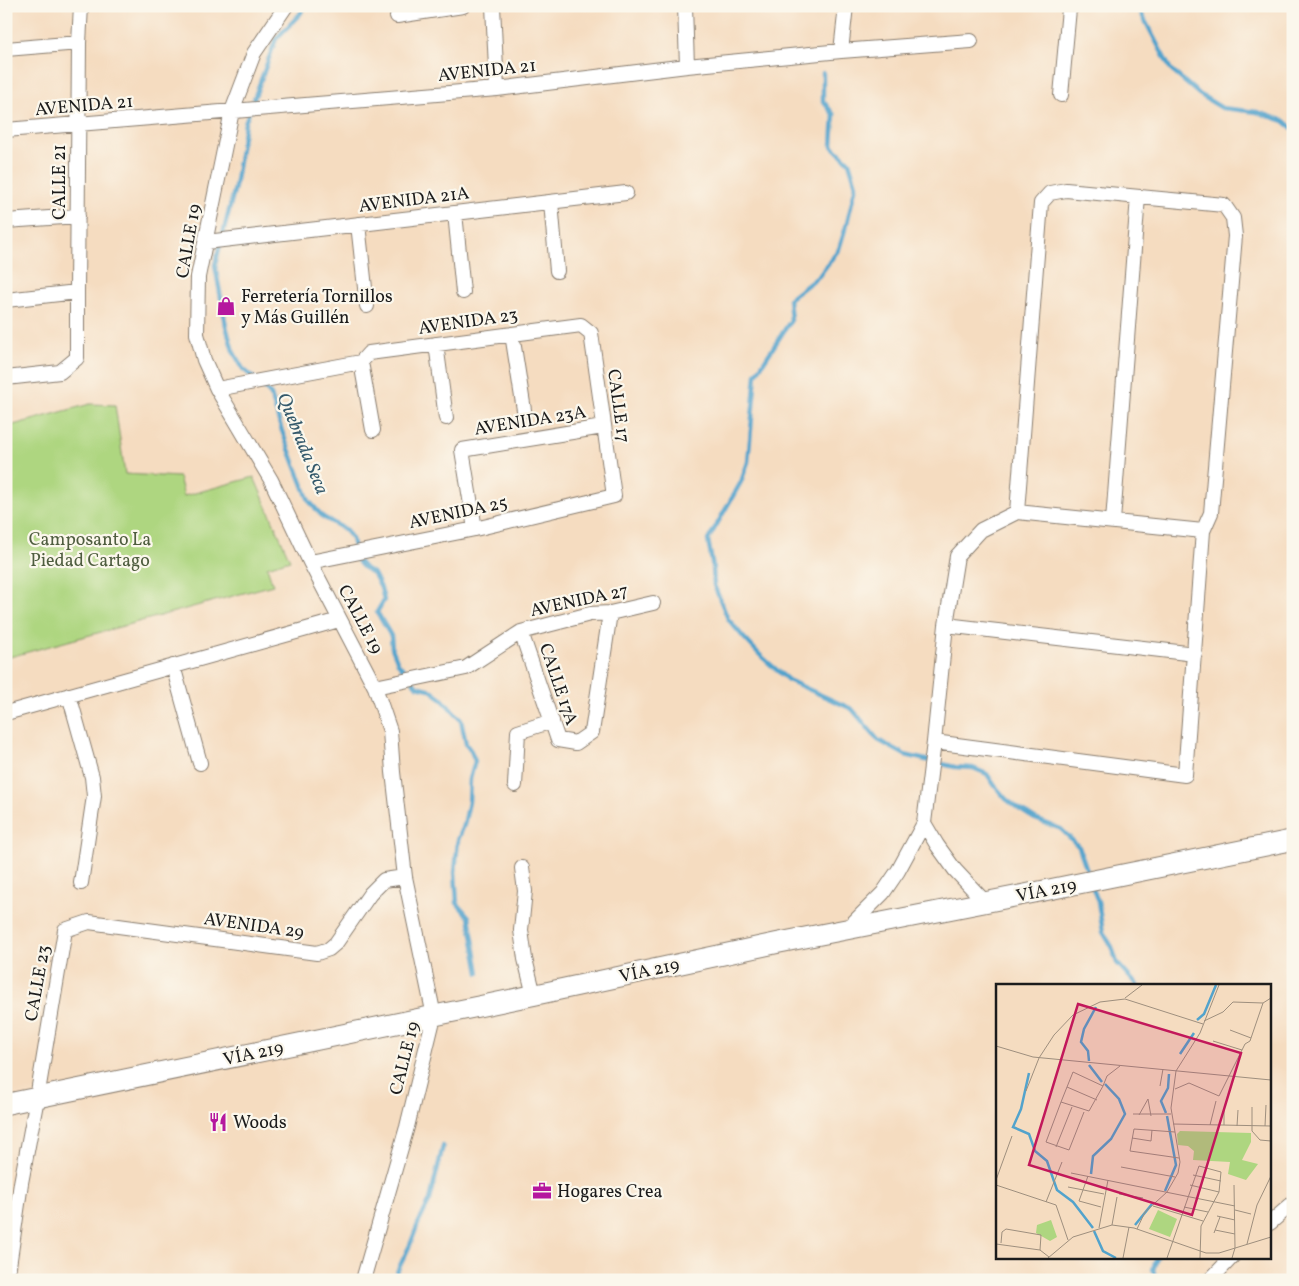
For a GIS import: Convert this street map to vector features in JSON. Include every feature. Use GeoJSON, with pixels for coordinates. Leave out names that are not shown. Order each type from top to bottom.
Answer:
{"type":"FeatureCollection","features":[{"type":"Feature","properties":{"kind":"main road","name":"VÍA 219"},"geometry":{"type":"LineString","coordinates":[[6,1104],[777,943],[1293,840]]}},
{"type":"Feature","properties":{"kind":"street","name":"CALLE 21"},"geometry":{"type":"LineString","coordinates":[[6,378],[60,372],[77,358],[76,292],[81,6]]}},
{"type":"Feature","properties":{"kind":"street","name":"CALLE 19"},"geometry":{"type":"LineString","coordinates":[[286,6],[254,53],[232,111],[198,277],[196,334],[204,360],[217,389],[271,480],[339,620],[375,686],[390,731],[405,877],[434,1016],[407,1127],[363,1280]]}},
{"type":"Feature","properties":{"kind":"street"},"geometry":{"type":"LineString","coordinates":[[397,16],[463,6]]}},
{"type":"Feature","properties":{"kind":"street"},"geometry":{"type":"LineString","coordinates":[[493,6],[497,89]]}},
{"type":"Feature","properties":{"kind":"street"},"geometry":{"type":"LineString","coordinates":[[685,6],[687,66]]}},
{"type":"Feature","properties":{"kind":"street"},"geometry":{"type":"LineString","coordinates":[[840,51],[846,6]]}},
{"type":"Feature","properties":{"kind":"street"},"geometry":{"type":"LineString","coordinates":[[1061,95],[1069,9],[1073,6]]}},
{"type":"Feature","properties":{"kind":"street","name":"AVENIDA 21"},"geometry":{"type":"LineString","coordinates":[[6,130],[497,89],[687,66],[971,40]]}},
{"type":"Feature","properties":{"kind":"street"},"geometry":{"type":"LineString","coordinates":[[6,49],[79,43]]}},
{"type":"Feature","properties":{"kind":"street"},"geometry":{"type":"LineString","coordinates":[[934,742],[1185,774],[1203,531],[1211,513],[1235,236],[1233,218],[1224,205],[1066,190],[1050,194],[1041,203],[1017,512]]}},
{"type":"Feature","properties":{"kind":"street","name":"AVENIDA 21A"},"geometry":{"type":"LineString","coordinates":[[206,242],[626,193]]}},
{"type":"Feature","properties":{"kind":"street"},"geometry":{"type":"LineString","coordinates":[[1113,521],[1138,197]]}},
{"type":"Feature","properties":{"kind":"street"},"geometry":{"type":"LineString","coordinates":[[551,202],[557,271]]}},
{"type":"Feature","properties":{"kind":"street"},"geometry":{"type":"LineString","coordinates":[[455,213],[463,292]]}},
{"type":"Feature","properties":{"kind":"street"},"geometry":{"type":"LineString","coordinates":[[6,221],[78,216]]}},
{"type":"Feature","properties":{"kind":"street"},"geometry":{"type":"LineString","coordinates":[[358,224],[367,306]]}},
{"type":"Feature","properties":{"kind":"street"},"geometry":{"type":"LineString","coordinates":[[6,300],[76,292]]}},
{"type":"Feature","properties":{"kind":"street","name":"AVENIDA 23"},"geometry":{"type":"LineString","coordinates":[[217,389],[361,362],[369,353],[581,325]]}},
{"type":"Feature","properties":{"kind":"street","name":"CALLE 17"},"geometry":{"type":"LineString","coordinates":[[581,325],[591,333],[614,496]]}},
{"type":"Feature","properties":{"kind":"street"},"geometry":{"type":"LineString","coordinates":[[512,334],[524,410]]}},
{"type":"Feature","properties":{"kind":"street"},"geometry":{"type":"LineString","coordinates":[[436,344],[446,418]]}},
{"type":"Feature","properties":{"kind":"street"},"geometry":{"type":"LineString","coordinates":[[361,362],[373,430]]}},
{"type":"Feature","properties":{"kind":"street","name":"AVENIDA 23A"},"geometry":{"type":"LineString","coordinates":[[475,528],[462,450],[603,427]]}},
{"type":"Feature","properties":{"kind":"street","name":"AVENIDA 25"},"geometry":{"type":"LineString","coordinates":[[310,562],[475,528],[614,496]]}},
{"type":"Feature","properties":{"kind":"street"},"geometry":{"type":"LineString","coordinates":[[847,929],[883,893],[898,871],[924,823],[946,625],[957,556],[981,530],[1017,512],[1203,531]]}},
{"type":"Feature","properties":{"kind":"street","name":"AVENIDA 27"},"geometry":{"type":"LineString","coordinates":[[375,686],[466,668],[521,632],[590,614],[610,613],[653,603]]}},
{"type":"Feature","properties":{"kind":"street","name":"CALLE 17A"},"geometry":{"type":"LineString","coordinates":[[521,632],[558,740],[576,744],[592,732],[610,613]]}},
{"type":"Feature","properties":{"kind":"street"},"geometry":{"type":"LineString","coordinates":[[6,713],[339,620]]}},
{"type":"Feature","properties":{"kind":"street"},"geometry":{"type":"LineString","coordinates":[[946,625],[1195,654]]}},
{"type":"Feature","properties":{"kind":"street"},"geometry":{"type":"LineString","coordinates":[[173,666],[200,764]]}},
{"type":"Feature","properties":{"kind":"street"},"geometry":{"type":"LineString","coordinates":[[70,695],[94,787],[82,883]]}},
{"type":"Feature","properties":{"kind":"street"},"geometry":{"type":"LineString","coordinates":[[514,785],[518,732],[552,721]]}},
{"type":"Feature","properties":{"kind":"street"},"geometry":{"type":"LineString","coordinates":[[924,823],[955,870],[985,902]]}},
{"type":"Feature","properties":{"kind":"street"},"geometry":{"type":"LineString","coordinates":[[522,868],[525,891],[521,930],[525,959],[534,995]]}},
{"type":"Feature","properties":{"kind":"street","name":"AVENIDA 29"},"geometry":{"type":"LineString","coordinates":[[65,930],[89,922],[317,953],[329,949],[336,943],[370,894],[384,880],[405,877]]}},
{"type":"Feature","properties":{"kind":"street","name":"CALLE 23"},"geometry":{"type":"LineString","coordinates":[[8,1280],[21,1183],[65,930]]}},
{"type":"Feature","properties":{"kind":"street"},"geometry":{"type":"LineString","coordinates":[[1272,1221],[1293,1203]]}},
{"type":"Feature","properties":{"kind":"street"},"geometry":{"type":"LineString","coordinates":[[1210,1280],[1231,1258]]}},
{"type":"Feature","properties":{"kind":"green space","name":"Camposanto La Piedad Cartago"},"geometry":{"type":"Polygon","coordinates":[[[90,404],[115,405],[125,474],[179,477],[184,496],[254,477],[290,560],[267,567],[273,585],[6,658],[6,427],[90,404]]]}},
{"type":"Feature","properties":{"kind":"waterway","name":"Quebrada Seca"},"geometry":{"type":"LineString","coordinates":[[254,378],[243,369],[233,351],[226,326],[215,265],[235,187],[245,123],[276,39],[300,14],[305,6]]}},
{"type":"Feature","properties":{"kind":"waterway"},"geometry":{"type":"LineString","coordinates":[[1136,6],[1171,70],[1199,94],[1222,108],[1257,112],[1284,121],[1293,129]]}},
{"type":"Feature","properties":{"kind":"waterway"},"geometry":{"type":"LineString","coordinates":[[823,73],[823,101],[834,115],[832,146],[849,162],[856,185],[839,249],[819,276],[789,299],[791,320],[756,374],[748,462],[741,482],[708,540],[714,585],[728,619],[761,656],[788,680],[852,709],[878,740],[905,755],[955,767],[973,768],[987,774],[1006,799],[1019,809],[1035,819],[1061,829],[1079,847],[1089,876]]}},
{"type":"Feature","properties":{"kind":"waterway","name":"Quebrada Seca"},"geometry":{"type":"LineString","coordinates":[[260,383],[271,395],[282,431],[309,501],[323,517],[346,530],[352,539],[357,560],[363,567],[374,574],[381,588],[384,600],[377,612],[391,636],[392,648],[398,663],[417,686],[429,689],[441,698],[461,720],[466,744],[475,761],[470,779],[469,802],[464,825],[458,840],[455,872],[457,903],[469,917],[479,973]]}},
{"type":"Feature","properties":{"kind":"waterway"},"geometry":{"type":"LineString","coordinates":[[1092,886],[1098,902],[1103,932],[1112,947],[1117,963],[1136,984]]}},
{"type":"Feature","properties":{"kind":"waterway","name":"Quebrada Seca"},"geometry":{"type":"LineString","coordinates":[[393,1280],[430,1200],[443,1146]]}},
{"type":"Feature","properties":{"kind":"waterway"},"geometry":{"type":"LineString","coordinates":[[1156,1280],[1153,1270],[1157,1258]]}},
{"type":"Feature","properties":{"kind":"place","name":"Ferretería Tornillos y Más Guillén"},"geometry":{"type":"Point","coordinates":[226,306]}},
{"type":"Feature","properties":{"kind":"place","name":"Woods"},"geometry":{"type":"Point","coordinates":[218,1122]}},
{"type":"Feature","properties":{"kind":"place","name":"Hogares Crea"},"geometry":{"type":"Point","coordinates":[542,1191]}}]}
